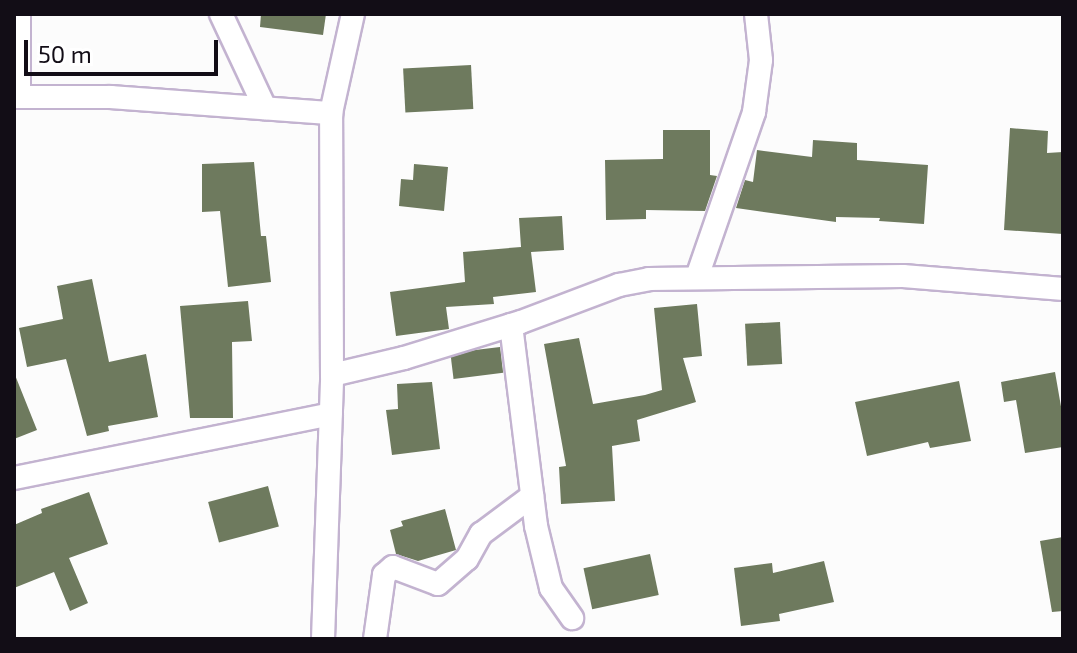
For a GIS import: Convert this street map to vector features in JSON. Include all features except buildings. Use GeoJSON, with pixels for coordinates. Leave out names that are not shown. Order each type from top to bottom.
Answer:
{"type":"FeatureCollection","features":[{"type":"Feature","properties":{"kind":"street"},"geometry":{"type":"LineString","coordinates":[[19,14],[16,96],[111,97],[331,113]]}},
{"type":"Feature","properties":{"kind":"street"},"geometry":{"type":"LineString","coordinates":[[221,14],[265,108]]}},
{"type":"Feature","properties":{"kind":"street"},"geometry":{"type":"LineString","coordinates":[[323,639],[332,375],[331,113],[353,14]]}},
{"type":"Feature","properties":{"kind":"street"},"geometry":{"type":"LineString","coordinates":[[697,277],[754,112],[761,60],[756,14]]}},
{"type":"Feature","properties":{"kind":"street"},"geometry":{"type":"LineString","coordinates":[[332,375],[511,325],[619,285],[649,279],[903,276],[1063,289]]}},
{"type":"Feature","properties":{"kind":"street"},"geometry":{"type":"LineString","coordinates":[[511,325],[532,496],[551,588],[572,618]]}},
{"type":"Feature","properties":{"kind":"street"},"geometry":{"type":"LineString","coordinates":[[14,478],[331,414]]}},
{"type":"Feature","properties":{"kind":"street"},"geometry":{"type":"LineString","coordinates":[[375,639],[384,575],[393,567],[438,584],[467,559],[481,534],[532,496]]}}]}
